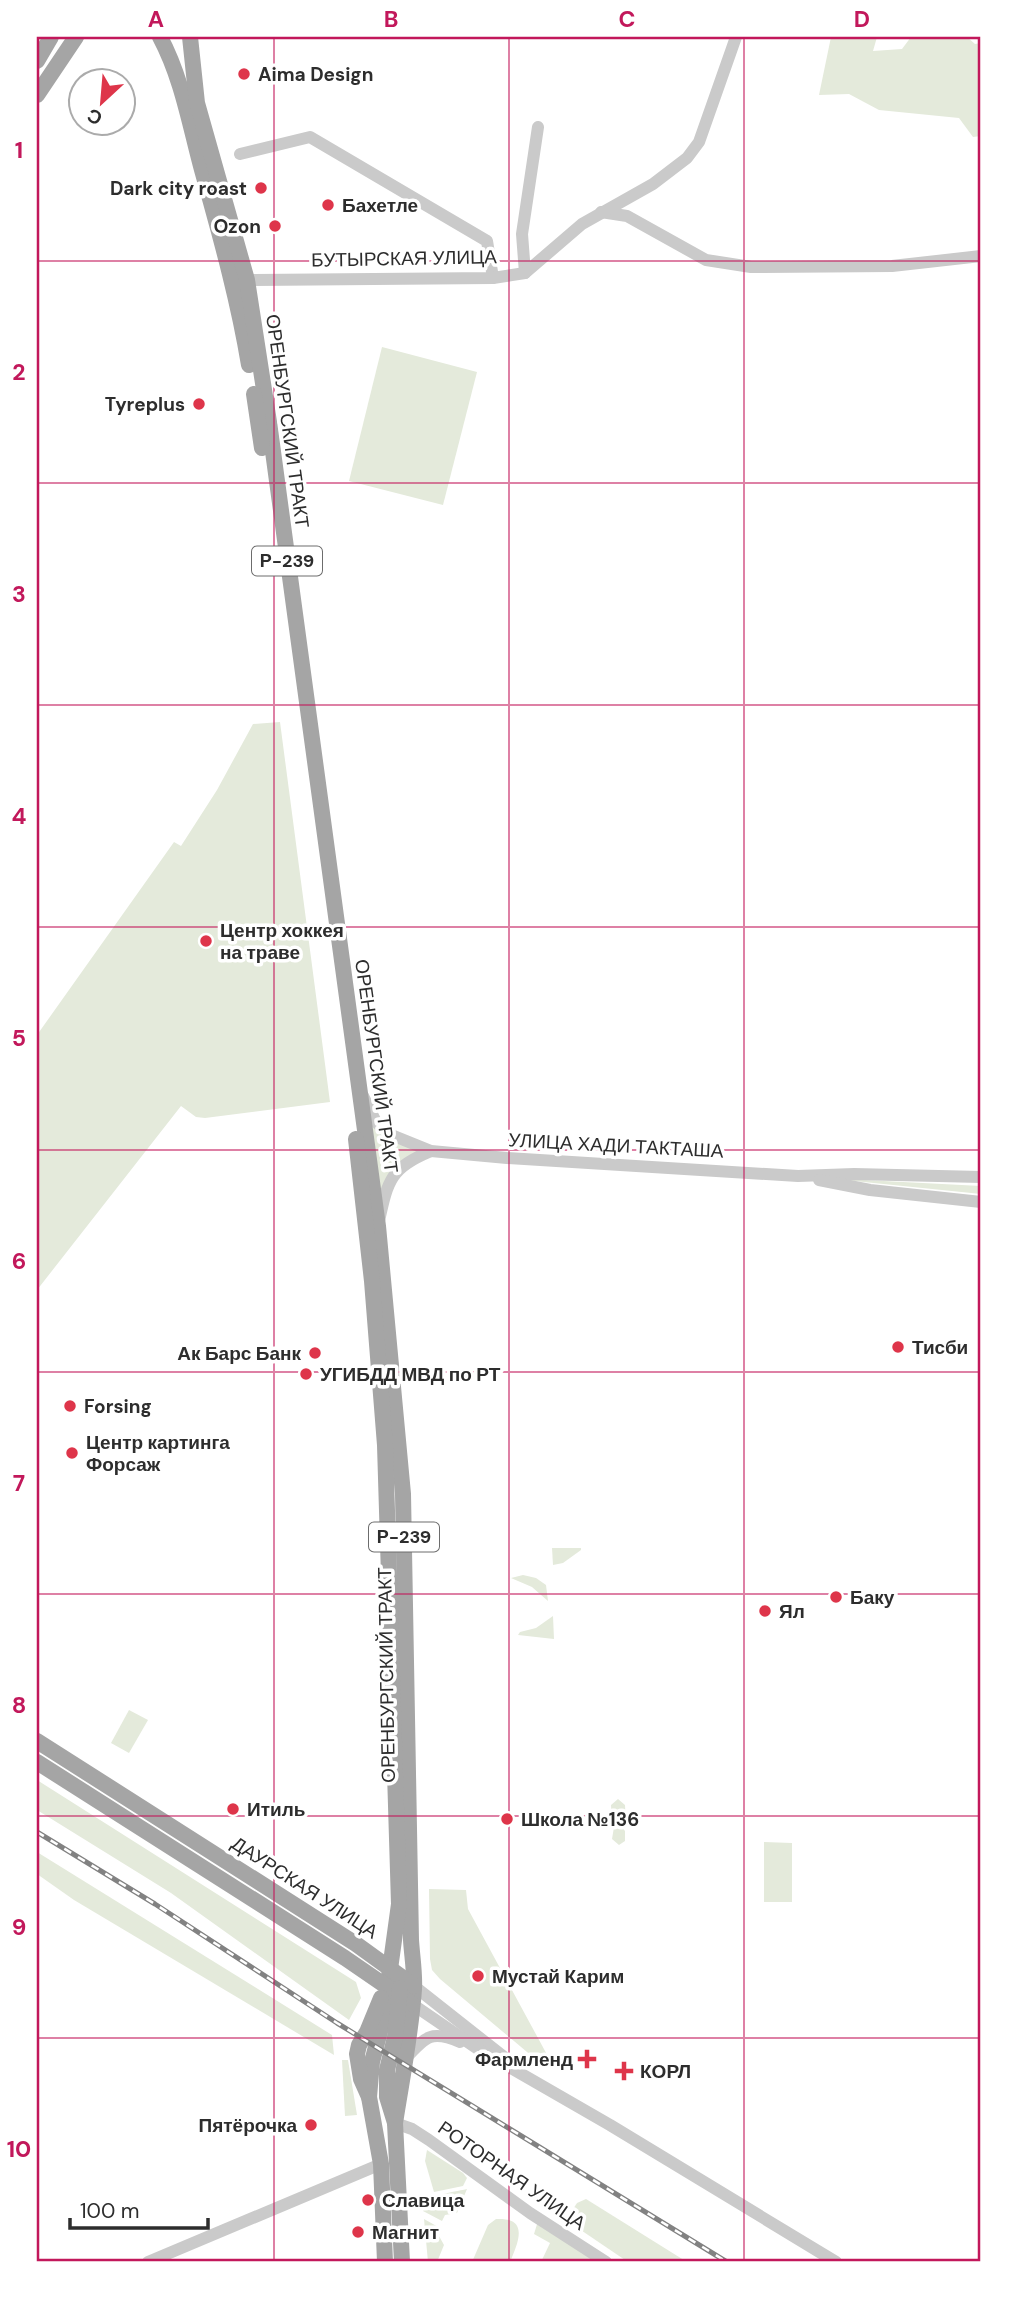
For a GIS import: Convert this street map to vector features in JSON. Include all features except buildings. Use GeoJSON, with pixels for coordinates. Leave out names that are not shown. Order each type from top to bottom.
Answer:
{"type":"FeatureCollection","features":[{"type":"Feature","properties":{"kind":"main road"},"geometry":{"type":"LineString","coordinates":[[40,57],[51,37]]}},
{"type":"Feature","properties":{"kind":"main road"},"geometry":{"type":"LineString","coordinates":[[37,95],[76,37]]}},
{"type":"Feature","properties":{"kind":"main road","name":"ОРЕНБУРГСКИЙ ТРАКТ"},"geometry":{"type":"LineString","coordinates":[[159,37],[179,85],[225,246],[249,362],[352,1105],[372,1281],[385,1446],[399,1904],[383,2020],[372,2062],[369,2097],[381,2164],[386,2262]]}},
{"type":"Feature","properties":{"kind":"main road","name":"ОРЕНБУРГСКИЙ ТРАКТ"},"geometry":{"type":"LineString","coordinates":[[190,37],[197,103],[247,281],[269,422],[378,1226],[403,1494],[411,1927],[409,1996]]}},
{"type":"Feature","properties":{"kind":"main road","name":"ДАУРСКАЯ УЛИЦА"},"geometry":{"type":"LineString","coordinates":[[37,1741],[389,1967],[409,1996]]}},
{"type":"Feature","properties":{"kind":"main road","name":"ДАУРСКАЯ УЛИЦА"},"geometry":{"type":"LineString","coordinates":[[37,1762],[386,1986],[409,1996]]}},
{"type":"Feature","properties":{"kind":"main road"},"geometry":{"type":"LineString","coordinates":[[402,2262],[395,2123],[407,2057],[409,1996]]}},
{"type":"Feature","properties":{"kind":"main road"},"geometry":{"type":"LineString","coordinates":[[395,2123],[387,2098],[387,2070],[409,1996]]}},
{"type":"Feature","properties":{"kind":"street","name":"БУТЫРСКАЯ УЛИЦА"},"geometry":{"type":"LineString","coordinates":[[247,281],[493,278],[525,272],[582,223],[653,184],[687,158],[699,142],[736,37]]}},
{"type":"Feature","properties":{"kind":"street"},"geometry":{"type":"LineString","coordinates":[[525,272],[522,234],[538,127]]}},
{"type":"Feature","properties":{"kind":"street"},"geometry":{"type":"LineString","coordinates":[[240,154],[310,137],[487,241],[493,278]]}},
{"type":"Feature","properties":{"kind":"street"},"geometry":{"type":"LineString","coordinates":[[601,212],[627,216],[706,260],[751,267],[892,266],[981,256]]}},
{"type":"Feature","properties":{"kind":"street","name":"УЛИЦА ХАДИ ТАКТАША"},"geometry":{"type":"LineString","coordinates":[[359,1090],[376,1122],[389,1134],[431,1151],[798,1176],[854,1174],[981,1177]]}},
{"type":"Feature","properties":{"kind":"street"},"geometry":{"type":"LineString","coordinates":[[378,1226],[390,1181],[399,1168],[409,1160],[431,1151]]}},
{"type":"Feature","properties":{"kind":"street","name":"УЛИЦА ХАДИ ТАКТАША"},"geometry":{"type":"LineString","coordinates":[[798,1176],[870,1190],[981,1202]]}},
{"type":"Feature","properties":{"kind":"street","name":"ДАУРСКАЯ УЛИЦА"},"geometry":{"type":"LineString","coordinates":[[409,1996],[478,2049],[836,2262]]}},
{"type":"Feature","properties":{"kind":"street","name":"ДАУРСКАЯ УЛИЦА"},"geometry":{"type":"LineString","coordinates":[[409,1996],[540,2085]]}},
{"type":"Feature","properties":{"kind":"street"},"geometry":{"type":"LineString","coordinates":[[407,2057],[423,2040],[432,2035],[448,2037],[478,2049]]}},
{"type":"Feature","properties":{"kind":"street","name":"РОТОРНАЯ УЛИЦА"},"geometry":{"type":"LineString","coordinates":[[395,2123],[420,2134],[530,2213],[606,2262]]}},
{"type":"Feature","properties":{"kind":"street"},"geometry":{"type":"LineString","coordinates":[[148,2262],[381,2164]]}},
{"type":"Feature","properties":{"kind":"green space"},"geometry":{"type":"Polygon","coordinates":[[[831,37],[877,37],[873,51],[902,49],[911,37],[967,37],[975,44],[981,43],[981,136],[973,137],[959,118],[879,110],[849,94],[819,95],[831,37]]]}},
{"type":"Feature","properties":{"kind":"green space"},"geometry":{"type":"Polygon","coordinates":[[[382,347],[477,372],[443,505],[349,481],[382,347]]]}},
{"type":"Feature","properties":{"kind":"green space","name":"Центр хоккея на траве"},"geometry":{"type":"Polygon","coordinates":[[[280,722],[330,1102],[205,1118],[196,1117],[181,1106],[37,1290],[37,1035],[174,842],[181,846],[217,790],[253,724],[280,722]]]}},
{"type":"Feature","properties":{"kind":"green space"},"geometry":{"type":"Polygon","coordinates":[[[370,1123],[386,1140],[424,1150],[395,1167],[387,1179],[381,1198],[370,1123]]]}},
{"type":"Feature","properties":{"kind":"green space"},"geometry":{"type":"Polygon","coordinates":[[[825,1178],[981,1186],[981,1194],[825,1178]]]}},
{"type":"Feature","properties":{"kind":"green space"},"geometry":{"type":"Polygon","coordinates":[[[552,1548],[581,1550],[563,1563],[553,1565],[552,1548]]]}},
{"type":"Feature","properties":{"kind":"green space"},"geometry":{"type":"Polygon","coordinates":[[[523,1575],[536,1578],[546,1585],[548,1601],[532,1587],[511,1578],[523,1575]]]}},
{"type":"Feature","properties":{"kind":"green space"},"geometry":{"type":"Polygon","coordinates":[[[553,1616],[554,1639],[518,1635],[536,1628],[553,1616]]]}},
{"type":"Feature","properties":{"kind":"green space"},"geometry":{"type":"Polygon","coordinates":[[[129,1710],[148,1720],[129,1753],[111,1743],[129,1710]]]}},
{"type":"Feature","properties":{"kind":"green space"},"geometry":{"type":"Polygon","coordinates":[[[37,1780],[356,1982],[361,1998],[349,2020],[171,1893],[37,1810],[37,1780]]]}},
{"type":"Feature","properties":{"kind":"green space"},"geometry":{"type":"Polygon","coordinates":[[[618,1799],[625,1805],[626,1825],[621,1826],[625,1831],[625,1841],[619,1845],[612,1839],[614,1827],[611,1805],[618,1799]]]}},
{"type":"Feature","properties":{"kind":"green space"},"geometry":{"type":"Polygon","coordinates":[[[764,1842],[792,1843],[792,1902],[764,1902],[764,1842]]]}},
{"type":"Feature","properties":{"kind":"green space"},"geometry":{"type":"Polygon","coordinates":[[[37,1852],[332,2035],[334,2055],[74,1900],[37,1874],[37,1852]]]}},
{"type":"Feature","properties":{"kind":"green space"},"geometry":{"type":"Polygon","coordinates":[[[429,1889],[466,1890],[468,1909],[551,2062],[546,2068],[432,1970],[429,1889]]]}},
{"type":"Feature","properties":{"kind":"green space"},"geometry":{"type":"Polygon","coordinates":[[[342,2060],[348,2060],[357,2115],[345,2116],[342,2060]]]}},
{"type":"Feature","properties":{"kind":"green space"},"geometry":{"type":"Polygon","coordinates":[[[427,2150],[463,2173],[467,2178],[463,2186],[434,2192],[425,2161],[427,2150]]]}},
{"type":"Feature","properties":{"kind":"green space"},"geometry":{"type":"Polygon","coordinates":[[[467,2189],[457,2213],[445,2215],[442,2221],[423,2211],[435,2197],[467,2189]]]}},
{"type":"Feature","properties":{"kind":"green space"},"geometry":{"type":"Polygon","coordinates":[[[586,2199],[687,2262],[628,2262],[566,2220],[577,2203],[586,2199]]]}},
{"type":"Feature","properties":{"kind":"green space"},"geometry":{"type":"Polygon","coordinates":[[[424,2219],[440,2228],[439,2236],[444,2245],[437,2262],[428,2262],[424,2219]]]}},
{"type":"Feature","properties":{"kind":"green space"},"geometry":{"type":"Polygon","coordinates":[[[496,2219],[514,2222],[519,2233],[510,2262],[472,2262],[488,2225],[496,2219]]]}},
{"type":"Feature","properties":{"kind":"green space"},"geometry":{"type":"Polygon","coordinates":[[[538,2221],[601,2262],[541,2262],[550,2243],[534,2234],[538,2221]]]}},
{"type":"Feature","properties":{"kind":"railway"},"geometry":{"type":"LineString","coordinates":[[37,1832],[155,1904],[337,2023],[727,2262]]}},
{"type":"Feature","properties":{"kind":"place","name":"Aima Design"},"geometry":{"type":"Point","coordinates":[244,74]}},
{"type":"Feature","properties":{"kind":"place","name":"Dark city roast"},"geometry":{"type":"Point","coordinates":[261,188]}},
{"type":"Feature","properties":{"kind":"place","name":"Бахетле"},"geometry":{"type":"Point","coordinates":[328,205]}},
{"type":"Feature","properties":{"kind":"place","name":"Ozon"},"geometry":{"type":"Point","coordinates":[275,226]}},
{"type":"Feature","properties":{"kind":"place","name":"Tyreplus"},"geometry":{"type":"Point","coordinates":[199,404]}},
{"type":"Feature","properties":{"kind":"place","name":"Центр хоккея на траве"},"geometry":{"type":"Point","coordinates":[206,941]}},
{"type":"Feature","properties":{"kind":"place","name":"Тисби"},"geometry":{"type":"Point","coordinates":[898,1347]}},
{"type":"Feature","properties":{"kind":"place","name":"Ак Барс Банк"},"geometry":{"type":"Point","coordinates":[315,1353]}},
{"type":"Feature","properties":{"kind":"place","name":"УГИБДД МВД по РТ"},"geometry":{"type":"Point","coordinates":[306,1374]}},
{"type":"Feature","properties":{"kind":"place","name":"Forsing"},"geometry":{"type":"Point","coordinates":[70,1406]}},
{"type":"Feature","properties":{"kind":"place","name":"Центр картинга Форсаж"},"geometry":{"type":"Point","coordinates":[72,1453]}},
{"type":"Feature","properties":{"kind":"place","name":"Баку"},"geometry":{"type":"Point","coordinates":[836,1597]}},
{"type":"Feature","properties":{"kind":"place","name":"Ял"},"geometry":{"type":"Point","coordinates":[765,1611]}},
{"type":"Feature","properties":{"kind":"place","name":"Итиль"},"geometry":{"type":"Point","coordinates":[233,1809]}},
{"type":"Feature","properties":{"kind":"place","name":"Школа №136"},"geometry":{"type":"Point","coordinates":[507,1819]}},
{"type":"Feature","properties":{"kind":"place","name":"Мустай Карим"},"geometry":{"type":"Point","coordinates":[478,1976]}},
{"type":"Feature","properties":{"kind":"place","name":"Фармленд"},"geometry":{"type":"Point","coordinates":[587,2059]}},
{"type":"Feature","properties":{"kind":"place","name":"КОРЛ"},"geometry":{"type":"Point","coordinates":[624,2071]}},
{"type":"Feature","properties":{"kind":"place","name":"Пятёрочка"},"geometry":{"type":"Point","coordinates":[311,2125]}},
{"type":"Feature","properties":{"kind":"place","name":"Славица"},"geometry":{"type":"Point","coordinates":[368,2200]}},
{"type":"Feature","properties":{"kind":"place","name":"Магнит"},"geometry":{"type":"Point","coordinates":[358,2232]}}]}
